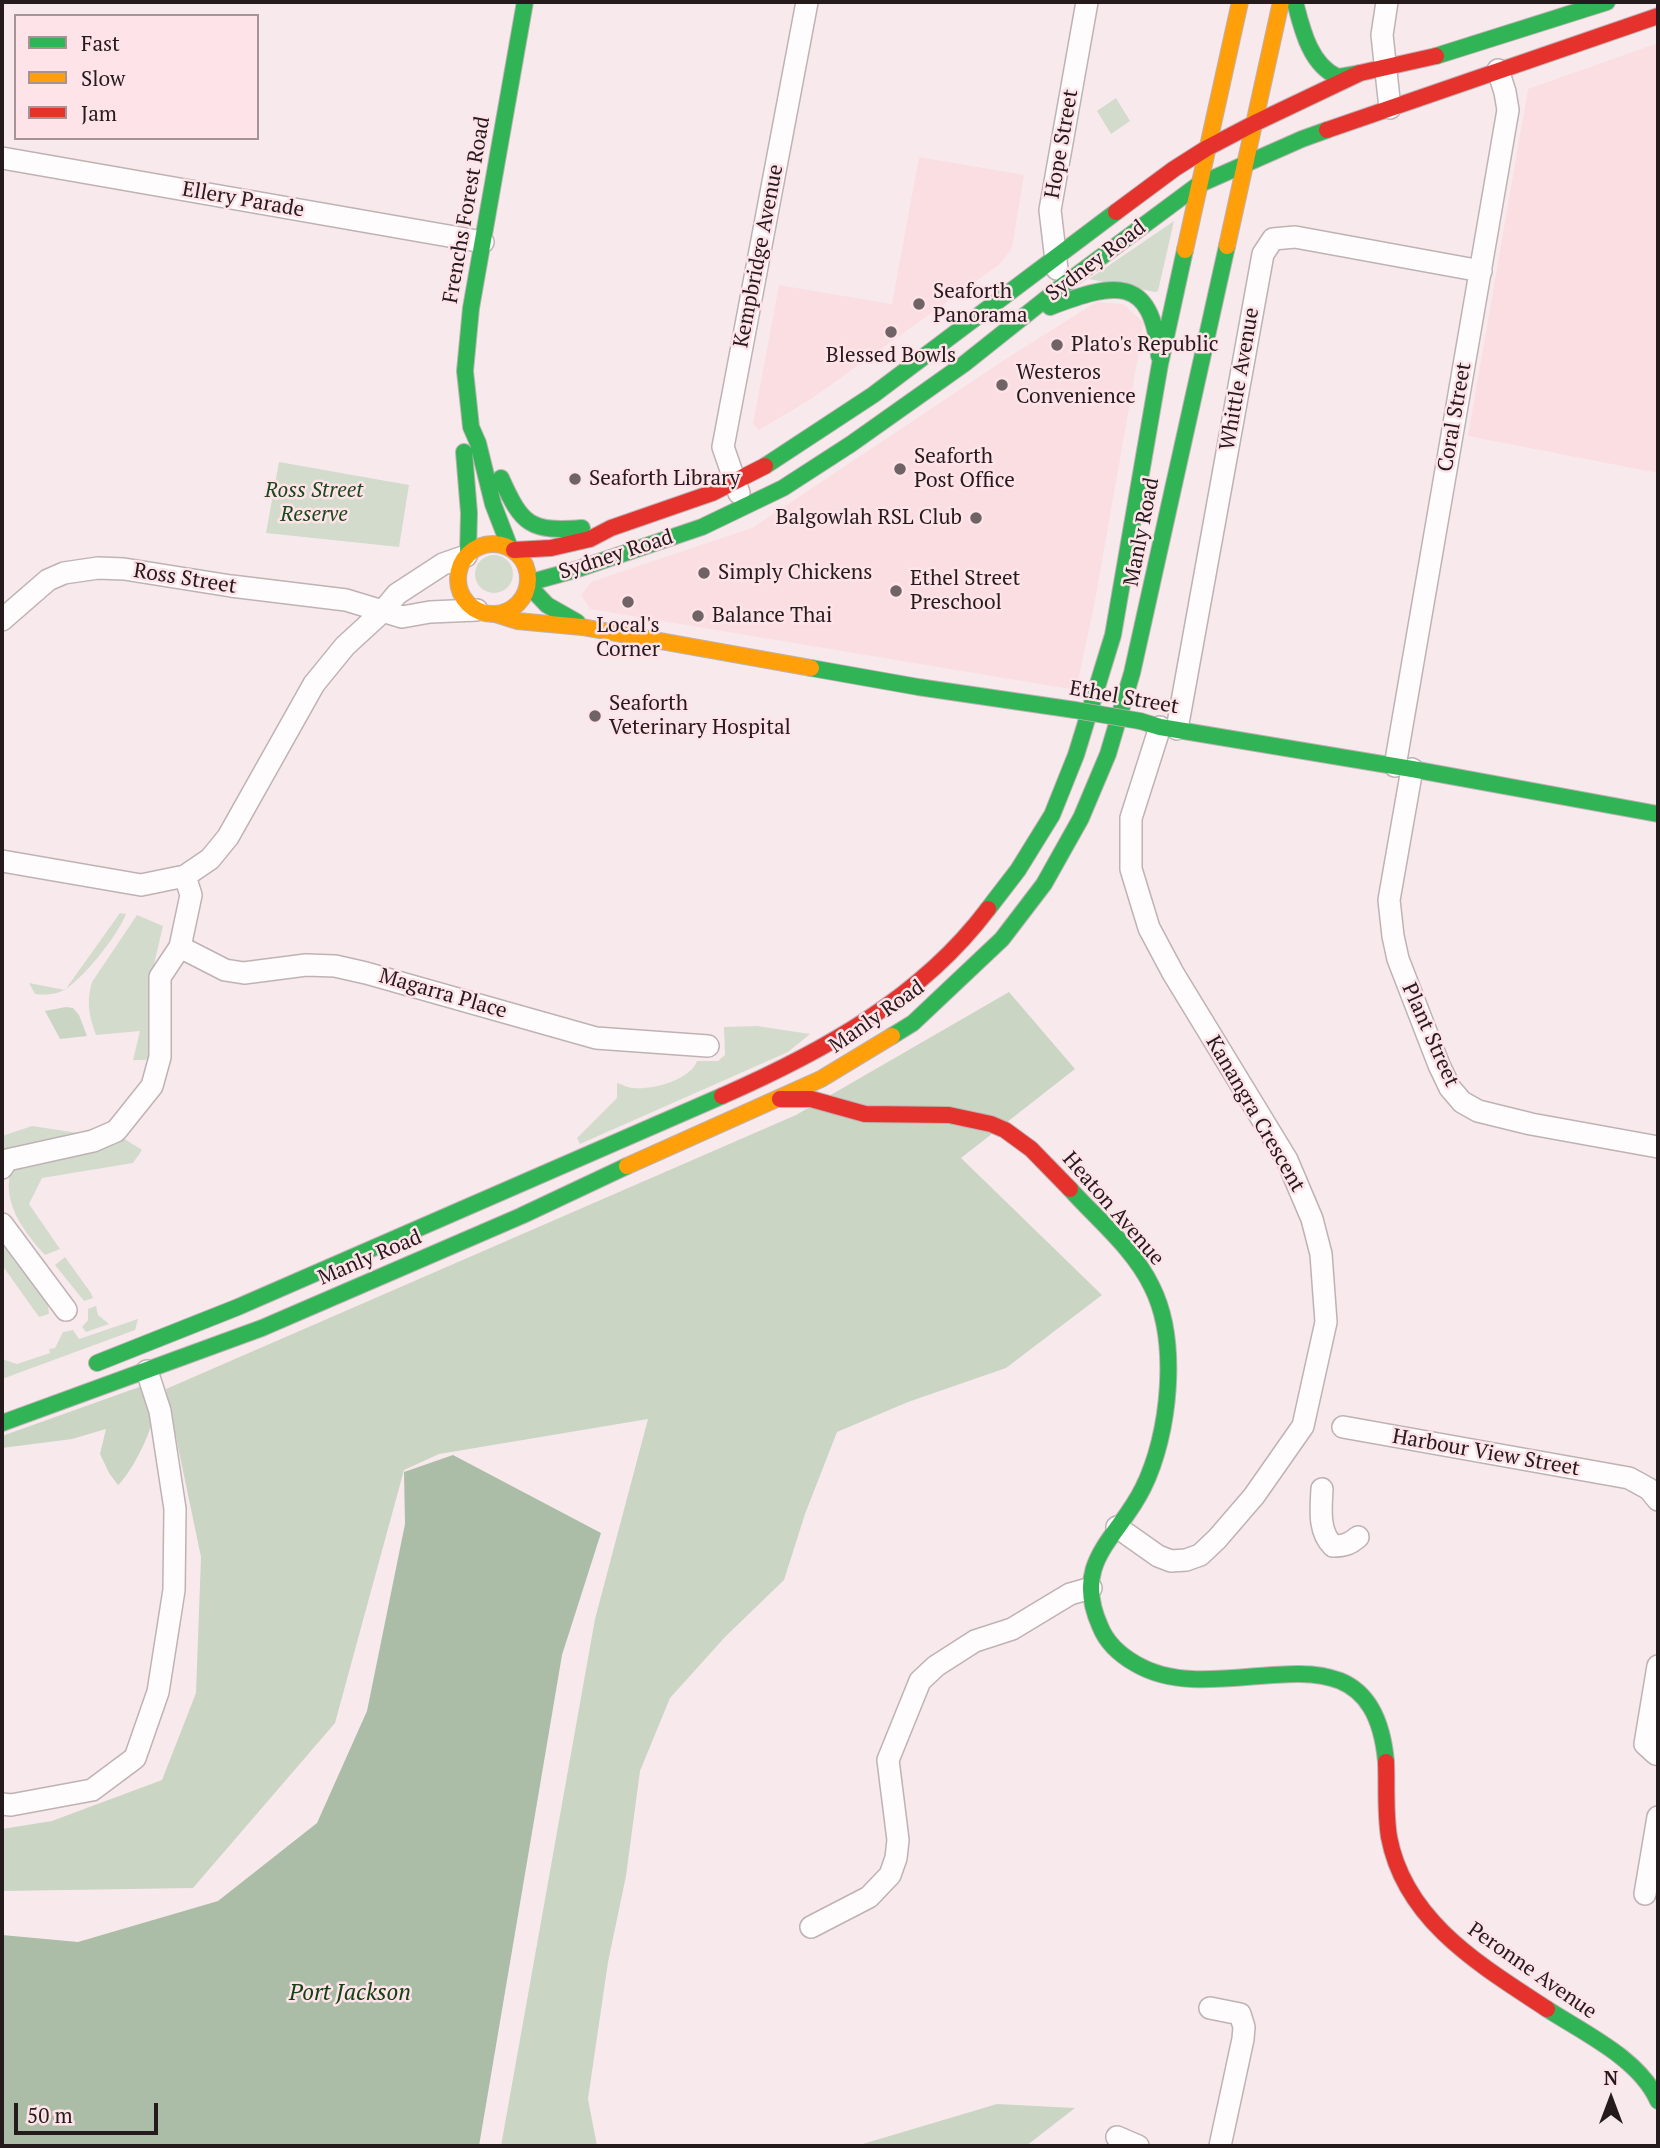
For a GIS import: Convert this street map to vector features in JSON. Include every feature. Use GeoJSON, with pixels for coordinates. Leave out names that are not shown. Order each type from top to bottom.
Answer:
{"type":"FeatureCollection","features":[{"type":"Feature","properties":{"kind":"main road","name":"Frenchs Forest Road"},"geometry":{"type":"LineString","coordinates":[[512,549],[493,504],[478,443],[471,427],[465,357],[471,308],[526,2]]}},
{"type":"Feature","properties":{"kind":"main road","name":"Manly Road"},"geometry":{"type":"LineString","coordinates":[[79,1370],[473,1206],[777,1072],[888,1007],[945,958],[980,920],[1018,870],[1052,815],[1076,755],[1113,635],[1160,364],[1240,2]]}},
{"type":"Feature","properties":{"kind":"main road","name":"Manly Road"},"geometry":{"type":"LineString","coordinates":[[2,1423],[262,1328],[521,1216],[778,1099],[853,1061],[913,1023],[1002,939],[1044,884],[1081,818],[1108,754],[1132,673],[1281,2]]}},
{"type":"Feature","properties":{"kind":"main road"},"geometry":{"type":"LineString","coordinates":[[1295,2],[1310,46],[1327,72],[1339,77],[1360,73]]}},
{"type":"Feature","properties":{"kind":"main road","name":"Sydney Road"},"geometry":{"type":"LineString","coordinates":[[512,549],[533,551],[600,536],[611,528],[693,499],[767,465],[872,396],[966,328],[1137,195],[1207,148],[1255,123],[1360,73],[1454,52],[1608,2]]}},
{"type":"Feature","properties":{"kind":"main road","name":"Sydney Road"},"geometry":{"type":"LineString","coordinates":[[528,584],[702,527],[783,488],[851,444],[964,364],[1062,286],[1198,185],[1245,162],[1390,108],[1658,16]]}},
{"type":"Feature","properties":{"kind":"main road"},"geometry":{"type":"LineString","coordinates":[[1023,317],[1094,291],[1110,288],[1124,290],[1144,302],[1150,312],[1156,326],[1160,364]]}},
{"type":"Feature","properties":{"kind":"main road","name":"Frenchs Forest Road"},"geometry":{"type":"LineString","coordinates":[[467,555],[469,513],[464,453],[471,427]]}},
{"type":"Feature","properties":{"kind":"main road"},"geometry":{"type":"LineString","coordinates":[[478,443],[491,453],[515,509],[523,521],[553,531],[596,526],[611,528]]}},
{"type":"Feature","properties":{"kind":"main road"},"geometry":{"type":"LineString","coordinates":[[488,544],[499,544],[512,549],[525,565],[528,584],[524,596],[506,611],[486,612],[468,603],[459,588],[458,571],[467,555],[477,547],[488,544]]}},
{"type":"Feature","properties":{"kind":"main road"},"geometry":{"type":"LineString","coordinates":[[575,570],[566,591],[578,623]]}},
{"type":"Feature","properties":{"kind":"main road","name":"Ethel Street"},"geometry":{"type":"LineString","coordinates":[[528,584],[547,605],[578,623]]}},
{"type":"Feature","properties":{"kind":"main road","name":"Ethel Street"},"geometry":{"type":"LineString","coordinates":[[486,612],[517,621],[578,623],[918,687],[1075,710],[1658,814]]}},
{"type":"Feature","properties":{"kind":"main road"},"geometry":{"type":"LineString","coordinates":[[853,1061],[847,1072],[844,1090],[850,1105],[857,1112]]}},
{"type":"Feature","properties":{"kind":"main road","name":"Heaton Avenue"},"geometry":{"type":"LineString","coordinates":[[778,1099],[806,1098],[857,1112],[977,1119],[1008,1133],[1041,1158],[1141,1269],[1152,1286],[1160,1304],[1169,1343],[1169,1365],[1156,1451],[1143,1489],[1093,1567],[1091,1588]]}},
{"type":"Feature","properties":{"kind":"main road"},"geometry":{"type":"LineString","coordinates":[[139,1347],[147,1371]]}},
{"type":"Feature","properties":{"kind":"main road","name":"Peronne Avenue"},"geometry":{"type":"LineString","coordinates":[[1091,1588],[1094,1611],[1102,1633],[1113,1648],[1136,1665],[1159,1676],[1210,1680],[1315,1673],[1334,1676],[1365,1697],[1377,1715],[1384,1733],[1386,1826],[1391,1851],[1416,1904],[1440,1931],[1510,1986],[1626,2061],[1648,2082],[1658,2101]]}},
{"type":"Feature","properties":{"kind":"street","name":"Kempbridge Avenue"},"geometry":{"type":"LineString","coordinates":[[745,507],[723,447],[807,2]]}},
{"type":"Feature","properties":{"kind":"street","name":"Hope Street"},"geometry":{"type":"LineString","coordinates":[[1062,286],[1054,258],[1051,210],[1087,2]]}},
{"type":"Feature","properties":{"kind":"street"},"geometry":{"type":"LineString","coordinates":[[1387,2],[1382,36],[1390,108]]}},
{"type":"Feature","properties":{"kind":"street","name":"Coral Street"},"geometry":{"type":"LineString","coordinates":[[1404,767],[1480,271],[1508,110],[1498,70]]}},
{"type":"Feature","properties":{"kind":"street","name":"Ellery Parade"},"geometry":{"type":"LineString","coordinates":[[2,158],[483,242]]}},
{"type":"Feature","properties":{"kind":"street","name":"Whittle Avenue"},"geometry":{"type":"LineString","coordinates":[[1159,726],[1263,254],[1273,239],[1295,237],[1480,271]]}},
{"type":"Feature","properties":{"kind":"street"},"geometry":{"type":"LineString","coordinates":[[2,861],[141,885],[186,876],[211,859],[228,837],[314,684],[345,646],[382,612],[397,594],[443,564],[467,555]]}},
{"type":"Feature","properties":{"kind":"street","name":"Ross Street"},"geometry":{"type":"LineString","coordinates":[[2,620],[48,580],[80,569],[98,568],[124,569],[346,600],[382,612]]}},
{"type":"Feature","properties":{"kind":"street"},"geometry":{"type":"LineString","coordinates":[[382,612],[402,617],[430,612],[486,612]]}},
{"type":"Feature","properties":{"kind":"street","name":"Kanangra Crescent"},"geometry":{"type":"LineString","coordinates":[[1117,1527],[1158,1556],[1171,1561],[1200,1555],[1217,1539],[1254,1496],[1303,1426],[1326,1322],[1321,1254],[1312,1219],[1287,1160],[1172,973],[1149,928],[1131,869],[1131,818],[1159,726]]}},
{"type":"Feature","properties":{"kind":"street","name":"Plant Street"},"geometry":{"type":"LineString","coordinates":[[1404,767],[1389,900],[1393,936],[1398,960],[1450,1088],[1462,1102],[1478,1111],[1531,1124],[1658,1147]]}},
{"type":"Feature","properties":{"kind":"street"},"geometry":{"type":"LineString","coordinates":[[2,1168],[7,1160],[93,1141],[116,1131],[152,1086],[160,1057],[160,977],[180,947],[191,895],[186,876]]}},
{"type":"Feature","properties":{"kind":"street","name":"Magarra Place"},"geometry":{"type":"LineString","coordinates":[[180,947],[225,970],[244,973],[306,965],[335,966],[596,1038],[708,1046]]}},
{"type":"Feature","properties":{"kind":"street"},"geometry":{"type":"LineString","coordinates":[[2,1224],[66,1310]]}},
{"type":"Feature","properties":{"kind":"street"},"geometry":{"type":"LineString","coordinates":[[2,1804],[10,1805],[92,1790],[135,1758],[158,1692],[174,1590],[175,1508],[160,1411],[147,1371]]}},
{"type":"Feature","properties":{"kind":"street","name":"Harbour View Street"},"geometry":{"type":"LineString","coordinates":[[1343,1427],[1629,1478],[1649,1489],[1658,1500]]}},
{"type":"Feature","properties":{"kind":"street"},"geometry":{"type":"LineString","coordinates":[[1322,1489],[1321,1524],[1329,1542],[1333,1546],[1340,1546],[1349,1544],[1358,1537]]}},
{"type":"Feature","properties":{"kind":"street"},"geometry":{"type":"LineString","coordinates":[[811,1927],[869,1897],[890,1875],[898,1840],[888,1760],[920,1681],[936,1666],[975,1641],[1012,1629],[1070,1594],[1091,1588]]}},
{"type":"Feature","properties":{"kind":"street"},"geometry":{"type":"LineString","coordinates":[[1658,1666],[1645,1744],[1658,1753]]}},
{"type":"Feature","properties":{"kind":"street"},"geometry":{"type":"LineString","coordinates":[[1644,1894],[1658,1817]]}},
{"type":"Feature","properties":{"kind":"street"},"geometry":{"type":"LineString","coordinates":[[1210,2008],[1240,2014],[1244,2027],[1220,2146]]}},
{"type":"Feature","properties":{"kind":"street"},"geometry":{"type":"LineString","coordinates":[[1117,2137],[1138,2146]]}},
{"type":"Feature","properties":{"kind":"shaded area"},"geometry":{"type":"Polygon","coordinates":[[[1658,43],[1658,473],[1468,436],[1528,89],[1658,43]]]}},
{"type":"Feature","properties":{"kind":"shaded area","name":"Seaforth Panorama"},"geometry":{"type":"Polygon","coordinates":[[[919,157],[1024,175],[1012,248],[1000,264],[811,399],[759,430],[753,424],[779,285],[892,304],[919,157]]]}},
{"type":"Feature","properties":{"kind":"shaded area"},"geometry":{"type":"Polygon","coordinates":[[[1096,302],[1123,304],[1144,323],[1094,606],[1076,690],[590,609],[581,595],[591,582],[752,528],[1096,302]]]}},
{"type":"Feature","properties":{"kind":"shaded area"},"geometry":{"type":"Polygon","coordinates":[[[1009,992],[1075,1069],[961,1158],[1102,1295],[1006,1368],[908,1402],[837,1432],[805,1514],[784,1580],[725,1637],[670,1698],[640,1771],[626,1876],[608,1962],[588,2099],[597,2146],[501,2146],[595,1619],[648,1419],[439,1454],[404,1470],[335,1723],[193,1888],[2,1891],[2,1829],[52,1821],[162,1780],[196,1693],[201,1557],[166,1389],[796,1115],[1009,992]]]}},
{"type":"Feature","properties":{"kind":"shaded area"},"geometry":{"type":"Polygon","coordinates":[[[73,1008],[79,1015],[87,1036],[60,1039],[45,1011],[73,1008]]]}},
{"type":"Feature","properties":{"kind":"shaded area"},"geometry":{"type":"Polygon","coordinates":[[[142,1386],[152,1417],[149,1433],[140,1453],[118,1485],[100,1454],[106,1429],[72,1439],[2,1448],[2,1436],[142,1386]]]}},
{"type":"Feature","properties":{"kind":"shaded area"},"geometry":{"type":"Polygon","coordinates":[[[997,2104],[1075,2108],[1026,2146],[856,2146],[997,2104]]]}},
{"type":"Feature","properties":{"kind":"green space"},"geometry":{"type":"Polygon","coordinates":[[[1116,98],[1130,121],[1111,134],[1097,111],[1116,98]]]}},
{"type":"Feature","properties":{"kind":"green space"},"geometry":{"type":"Polygon","coordinates":[[[1174,221],[1158,291],[1089,279],[1174,221]]]}},
{"type":"Feature","properties":{"kind":"green space","name":"Ross Street Reserve"},"geometry":{"type":"Polygon","coordinates":[[[279,462],[409,485],[399,547],[266,533],[279,462]]]}},
{"type":"Feature","properties":{"kind":"green space"},"geometry":{"type":"Polygon","coordinates":[[[494,555],[507,561],[513,574],[507,587],[494,593],[481,587],[475,574],[481,561],[494,555]]]}},
{"type":"Feature","properties":{"kind":"green space"},"geometry":{"type":"Polygon","coordinates":[[[120,913],[126,914],[98,957],[66,988],[120,913]]]}},
{"type":"Feature","properties":{"kind":"green space"},"geometry":{"type":"Polygon","coordinates":[[[137,915],[163,926],[151,977],[150,1057],[145,1060],[133,1060],[140,1031],[96,1035],[89,1009],[92,982],[137,915]]]}},
{"type":"Feature","properties":{"kind":"green space"},"geometry":{"type":"Polygon","coordinates":[[[29,983],[64,990],[46,995],[35,994],[29,983]]]}},
{"type":"Feature","properties":{"kind":"green space"},"geometry":{"type":"Polygon","coordinates":[[[757,1026],[810,1034],[788,1052],[580,1144],[577,1138],[617,1098],[617,1083],[641,1088],[670,1082],[687,1074],[697,1061],[718,1061],[725,1055],[724,1027],[757,1026]]]}},
{"type":"Feature","properties":{"kind":"green space"},"geometry":{"type":"Polygon","coordinates":[[[32,1126],[78,1133],[2,1159],[2,1136],[32,1126]]]}},
{"type":"Feature","properties":{"kind":"green space"},"geometry":{"type":"Polygon","coordinates":[[[123,1138],[142,1150],[133,1163],[42,1178],[29,1204],[60,1249],[45,1255],[29,1236],[11,1203],[9,1179],[12,1167],[123,1138]]]}},
{"type":"Feature","properties":{"kind":"green space"},"geometry":{"type":"Polygon","coordinates":[[[2,1232],[47,1296],[49,1314],[39,1317],[2,1265],[2,1232]]]}},
{"type":"Feature","properties":{"kind":"green space"},"geometry":{"type":"Polygon","coordinates":[[[65,1257],[93,1298],[84,1301],[55,1265],[65,1257]]]}},
{"type":"Feature","properties":{"kind":"green space"},"geometry":{"type":"Polygon","coordinates":[[[96,1306],[98,1315],[109,1324],[86,1332],[82,1327],[88,1320],[88,1309],[96,1306]]]}},
{"type":"Feature","properties":{"kind":"green space"},"geometry":{"type":"Polygon","coordinates":[[[138,1319],[135,1330],[2,1379],[2,1359],[17,1364],[50,1353],[49,1349],[55,1348],[63,1332],[73,1330],[79,1339],[138,1319]]]}},
{"type":"Feature","properties":{"kind":"water","name":"Port Jackson"},"geometry":{"type":"Polygon","coordinates":[[[453,1455],[601,1533],[562,1655],[479,2146],[2,2146],[2,1935],[78,1942],[218,1901],[317,1823],[367,1711],[405,1524],[404,1472],[453,1455]]]}},
{"type":"Feature","properties":{"kind":"traffic: fast"},"geometry":{"type":"LineString","coordinates":[[510,548],[493,504],[478,443],[471,427],[465,371],[471,308],[525,2]]}},
{"type":"Feature","properties":{"kind":"traffic: fast"},"geometry":{"type":"LineString","coordinates":[[1295,2],[1309,45],[1320,64],[1338,77],[1360,73]]}},
{"type":"Feature","properties":{"kind":"traffic: fast"},"geometry":{"type":"LineString","coordinates":[[1436,56],[1607,2]]}},
{"type":"Feature","properties":{"kind":"traffic: fast"},"geometry":{"type":"LineString","coordinates":[[528,583],[702,527],[783,488],[851,444],[964,364],[1062,286],[1198,185],[1327,130]]}},
{"type":"Feature","properties":{"kind":"traffic: fast"},"geometry":{"type":"LineString","coordinates":[[765,466],[873,395],[1116,212]]}},
{"type":"Feature","properties":{"kind":"traffic: fast"},"geometry":{"type":"LineString","coordinates":[[892,1036],[913,1023],[1002,939],[1044,884],[1081,818],[1108,754],[1132,673],[1227,246]]}},
{"type":"Feature","properties":{"kind":"traffic: fast"},"geometry":{"type":"LineString","coordinates":[[988,909],[1018,870],[1052,815],[1076,755],[1113,635],[1160,364],[1185,250]]}},
{"type":"Feature","properties":{"kind":"traffic: fast"},"geometry":{"type":"LineString","coordinates":[[1050,307],[1093,293],[1126,291],[1138,298],[1148,310],[1155,329],[1159,356]]}},
{"type":"Feature","properties":{"kind":"traffic: fast"},"geometry":{"type":"LineString","coordinates":[[464,452],[469,513],[468,554]]}},
{"type":"Feature","properties":{"kind":"traffic: fast"},"geometry":{"type":"LineString","coordinates":[[501,478],[515,506],[530,522],[550,528],[582,528]]}},
{"type":"Feature","properties":{"kind":"traffic: fast"},"geometry":{"type":"LineString","coordinates":[[528,585],[547,605],[577,622]]}},
{"type":"Feature","properties":{"kind":"traffic: fast"},"geometry":{"type":"LineString","coordinates":[[811,668],[1075,710]]}},
{"type":"Feature","properties":{"kind":"traffic: fast"},"geometry":{"type":"LineString","coordinates":[[1075,710],[1140,721]]}},
{"type":"Feature","properties":{"kind":"traffic: fast"},"geometry":{"type":"LineString","coordinates":[[1140,721],[1160,727],[1658,814]]}},
{"type":"Feature","properties":{"kind":"traffic: fast"},"geometry":{"type":"LineString","coordinates":[[97,1363],[238,1307],[722,1096]]}},
{"type":"Feature","properties":{"kind":"traffic: fast"},"geometry":{"type":"LineString","coordinates":[[2,1423],[262,1328],[521,1216],[627,1166]]}},
{"type":"Feature","properties":{"kind":"traffic: fast"},"geometry":{"type":"LineString","coordinates":[[1070,1189],[1136,1260],[1152,1287],[1166,1334],[1168,1388],[1160,1441],[1143,1488],[1094,1567],[1092,1604],[1106,1638],[1130,1661],[1171,1677],[1210,1679],[1289,1674],[1324,1676],[1353,1688],[1375,1715],[1386,1762]]}},
{"type":"Feature","properties":{"kind":"traffic: fast"},"geometry":{"type":"LineString","coordinates":[[1547,2009],[1625,2060],[1650,2086],[1658,2101]]}},
{"type":"Feature","properties":{"kind":"traffic: slow"},"geometry":{"type":"LineString","coordinates":[[1185,250],[1240,2]]}},
{"type":"Feature","properties":{"kind":"traffic: slow"},"geometry":{"type":"LineString","coordinates":[[1227,246],[1281,2]]}},
{"type":"Feature","properties":{"kind":"traffic: slow"},"geometry":{"type":"LineString","coordinates":[[493,544],[518,554],[528,579],[518,604],[493,614],[468,604],[458,579],[468,554],[493,544]]}},
{"type":"Feature","properties":{"kind":"traffic: slow"},"geometry":{"type":"LineString","coordinates":[[495,614],[517,621],[582,627],[811,668]]}},
{"type":"Feature","properties":{"kind":"traffic: slow"},"geometry":{"type":"LineString","coordinates":[[627,1166],[821,1079],[892,1036]]}},
{"type":"Feature","properties":{"kind":"traffic: jam"},"geometry":{"type":"LineString","coordinates":[[1327,130],[1658,16]]}},
{"type":"Feature","properties":{"kind":"traffic: jam"},"geometry":{"type":"LineString","coordinates":[[1116,212],[1174,169],[1255,123],[1360,73],[1436,56]]}},
{"type":"Feature","properties":{"kind":"traffic: jam"},"geometry":{"type":"LineString","coordinates":[[514,550],[551,548],[590,539],[611,528],[712,493],[765,466]]}},
{"type":"Feature","properties":{"kind":"traffic: jam"},"geometry":{"type":"LineString","coordinates":[[722,1096],[832,1041],[901,996],[932,970],[988,909]]}},
{"type":"Feature","properties":{"kind":"traffic: jam"},"geometry":{"type":"LineString","coordinates":[[780,1099],[811,1099],[865,1114],[949,1115],[991,1124],[1005,1130],[1031,1149],[1070,1189]]}},
{"type":"Feature","properties":{"kind":"traffic: jam"},"geometry":{"type":"LineString","coordinates":[[1386,1762],[1389,1837],[1398,1867],[1411,1893],[1428,1917],[1449,1938],[1496,1975],[1547,2009]]}},
{"type":"Feature","properties":{"kind":"place","name":"Seaforth Panorama"},"geometry":{"type":"Point","coordinates":[919,304]}},
{"type":"Feature","properties":{"kind":"place","name":"Blessed Bowls"},"geometry":{"type":"Point","coordinates":[891,332]}},
{"type":"Feature","properties":{"kind":"place","name":"Plato's Republic"},"geometry":{"type":"Point","coordinates":[1057,345]}},
{"type":"Feature","properties":{"kind":"place","name":"Westeros Convenience"},"geometry":{"type":"Point","coordinates":[1002,385]}},
{"type":"Feature","properties":{"kind":"place","name":"Seaforth Post Office"},"geometry":{"type":"Point","coordinates":[900,469]}},
{"type":"Feature","properties":{"kind":"place","name":"Seaforth Library"},"geometry":{"type":"Point","coordinates":[575,479]}},
{"type":"Feature","properties":{"kind":"place","name":"Balgowlah RSL Club"},"geometry":{"type":"Point","coordinates":[976,518]}},
{"type":"Feature","properties":{"kind":"place","name":"Simply Chickens"},"geometry":{"type":"Point","coordinates":[704,573]}},
{"type":"Feature","properties":{"kind":"place","name":"Ethel Street Preschool"},"geometry":{"type":"Point","coordinates":[896,591]}},
{"type":"Feature","properties":{"kind":"place","name":"Local's Corner"},"geometry":{"type":"Point","coordinates":[628,602]}},
{"type":"Feature","properties":{"kind":"place","name":"Balance Thai"},"geometry":{"type":"Point","coordinates":[698,616]}},
{"type":"Feature","properties":{"kind":"place","name":"Seaforth Veterinary Hospital"},"geometry":{"type":"Point","coordinates":[595,716]}}]}
